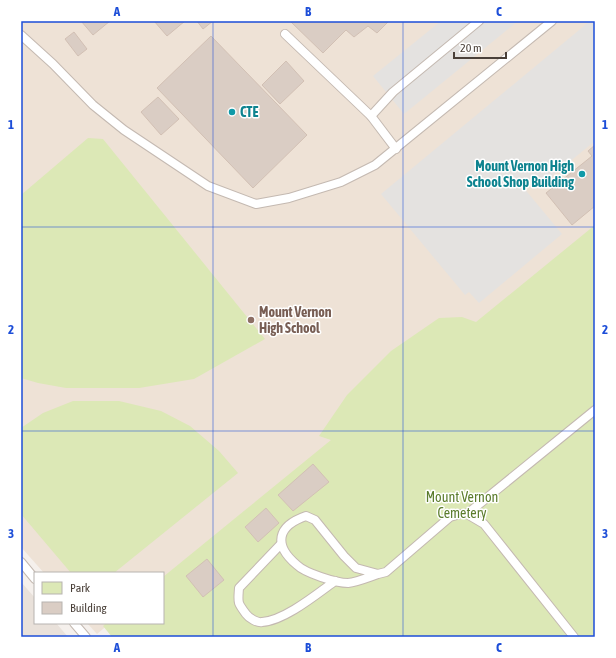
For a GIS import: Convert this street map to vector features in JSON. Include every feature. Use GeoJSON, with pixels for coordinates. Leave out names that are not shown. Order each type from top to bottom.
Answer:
{"type":"FeatureCollection","features":[{"type":"Feature","properties":{"kind":"lane"},"geometry":{"type":"LineString","coordinates":[[370,116],[393,92],[479,21]]}},
{"type":"Feature","properties":{"kind":"lane"},"geometry":{"type":"LineString","coordinates":[[21,35],[53,64],[93,105],[124,130],[208,186],[256,204],[289,198],[341,182],[376,166],[552,21]]}},
{"type":"Feature","properties":{"kind":"lane"},"geometry":{"type":"LineString","coordinates":[[285,34],[370,116],[396,149]]}},
{"type":"Feature","properties":{"kind":"lane"},"geometry":{"type":"LineString","coordinates":[[467,514],[595,410]]}},
{"type":"Feature","properties":{"kind":"lane"},"geometry":{"type":"LineString","coordinates":[[378,574],[356,568],[344,556],[315,520],[306,516],[288,525],[281,534],[281,544],[287,555],[297,566],[327,580],[348,583],[386,572],[450,517],[460,514],[467,514],[484,524],[574,637]]}},
{"type":"Feature","properties":{"kind":"lane"},"geometry":{"type":"LineString","coordinates":[[281,544],[239,588],[238,604],[249,618],[260,623],[275,620],[312,598],[334,581]]}},
{"type":"Feature","properties":{"kind":"lane"},"geometry":{"type":"LineString","coordinates":[[21,562],[34,578]]}},
{"type":"Feature","properties":{"kind":"lane"},"geometry":{"type":"LineString","coordinates":[[75,624],[86,637]]}},
{"type":"Feature","properties":{"kind":"shaded area","name":"Mount Vernon High School"},"geometry":{"type":"Polygon","coordinates":[[[21,21],[595,21],[595,227],[164,579],[164,572],[43,572],[21,547],[21,21]]]}},
{"type":"Feature","properties":{"kind":"shaded area"},"geometry":{"type":"Polygon","coordinates":[[[441,21],[518,21],[404,114],[373,76],[441,21]]]}},
{"type":"Feature","properties":{"kind":"shaded area"},"geometry":{"type":"Polygon","coordinates":[[[590,21],[595,21],[595,141],[540,186],[534,178],[523,187],[562,234],[479,303],[469,292],[465,295],[381,194],[590,21]]]}},
{"type":"Feature","properties":{"kind":"shaded area"},"geometry":{"type":"Polygon","coordinates":[[[21,582],[34,597],[34,624],[57,624],[68,637],[21,637],[21,582]]]}},
{"type":"Feature","properties":{"kind":"shaded area"},"geometry":{"type":"Polygon","coordinates":[[[88,624],[109,624],[97,634],[88,624]]]}},
{"type":"Feature","properties":{"kind":"green space"},"geometry":{"type":"Polygon","coordinates":[[[88,138],[103,139],[265,339],[194,379],[139,388],[66,388],[21,378],[21,195],[88,138]]]}},
{"type":"Feature","properties":{"kind":"green space","name":"Mount Vernon Cemetery"},"geometry":{"type":"Polygon","coordinates":[[[595,225],[595,637],[112,637],[103,626],[105,624],[164,624],[164,576],[331,440],[319,436],[347,395],[391,351],[439,318],[462,317],[476,322],[595,225]]]}},
{"type":"Feature","properties":{"kind":"green space"},"geometry":{"type":"Polygon","coordinates":[[[73,401],[119,401],[161,411],[190,426],[219,451],[238,473],[115,572],[70,572],[21,514],[21,428],[43,413],[73,401]]]}},
{"type":"Feature","properties":{"kind":"building"},"geometry":{"type":"Polygon","coordinates":[[[81,21],[110,21],[93,35],[81,21]]]}},
{"type":"Feature","properties":{"kind":"building"},"geometry":{"type":"Polygon","coordinates":[[[154,21],[185,21],[167,36],[154,21]]]}},
{"type":"Feature","properties":{"kind":"building"},"geometry":{"type":"Polygon","coordinates":[[[197,21],[213,21],[203,29],[197,21]]]}},
{"type":"Feature","properties":{"kind":"building"},"geometry":{"type":"Polygon","coordinates":[[[290,21],[389,21],[377,33],[368,26],[354,37],[346,30],[323,53],[290,21]]]}},
{"type":"Feature","properties":{"kind":"building"},"geometry":{"type":"Polygon","coordinates":[[[74,32],[87,49],[78,56],[65,39],[74,32]]]}},
{"type":"Feature","properties":{"kind":"building","name":"CTE"},"geometry":{"type":"Polygon","coordinates":[[[211,36],[307,135],[253,188],[157,88],[211,36]]]}},
{"type":"Feature","properties":{"kind":"building"},"geometry":{"type":"Polygon","coordinates":[[[286,61],[304,81],[280,104],[262,85],[286,61]]]}},
{"type":"Feature","properties":{"kind":"building"},"geometry":{"type":"Polygon","coordinates":[[[158,97],[179,119],[161,135],[141,112],[158,97]]]}},
{"type":"Feature","properties":{"kind":"building","name":"Mount Vernon High School Shop Building"},"geometry":{"type":"Polygon","coordinates":[[[595,145],[595,206],[572,225],[546,193],[592,156],[588,151],[595,145]]]}},
{"type":"Feature","properties":{"kind":"building"},"geometry":{"type":"Polygon","coordinates":[[[313,464],[329,482],[293,511],[278,495],[313,464]]]}},
{"type":"Feature","properties":{"kind":"building"},"geometry":{"type":"Polygon","coordinates":[[[266,508],[279,523],[258,542],[245,527],[266,508]]]}},
{"type":"Feature","properties":{"kind":"building"},"geometry":{"type":"Polygon","coordinates":[[[207,559],[224,580],[203,597],[186,576],[207,559]]]}},
{"type":"Feature","properties":{"kind":"place","name":"CTE"},"geometry":{"type":"Point","coordinates":[232,112]}},
{"type":"Feature","properties":{"kind":"place","name":"Mount Vernon High School Shop Building"},"geometry":{"type":"Point","coordinates":[582,174]}},
{"type":"Feature","properties":{"kind":"place","name":"Mount Vernon High School"},"geometry":{"type":"Point","coordinates":[251,320]}}]}
